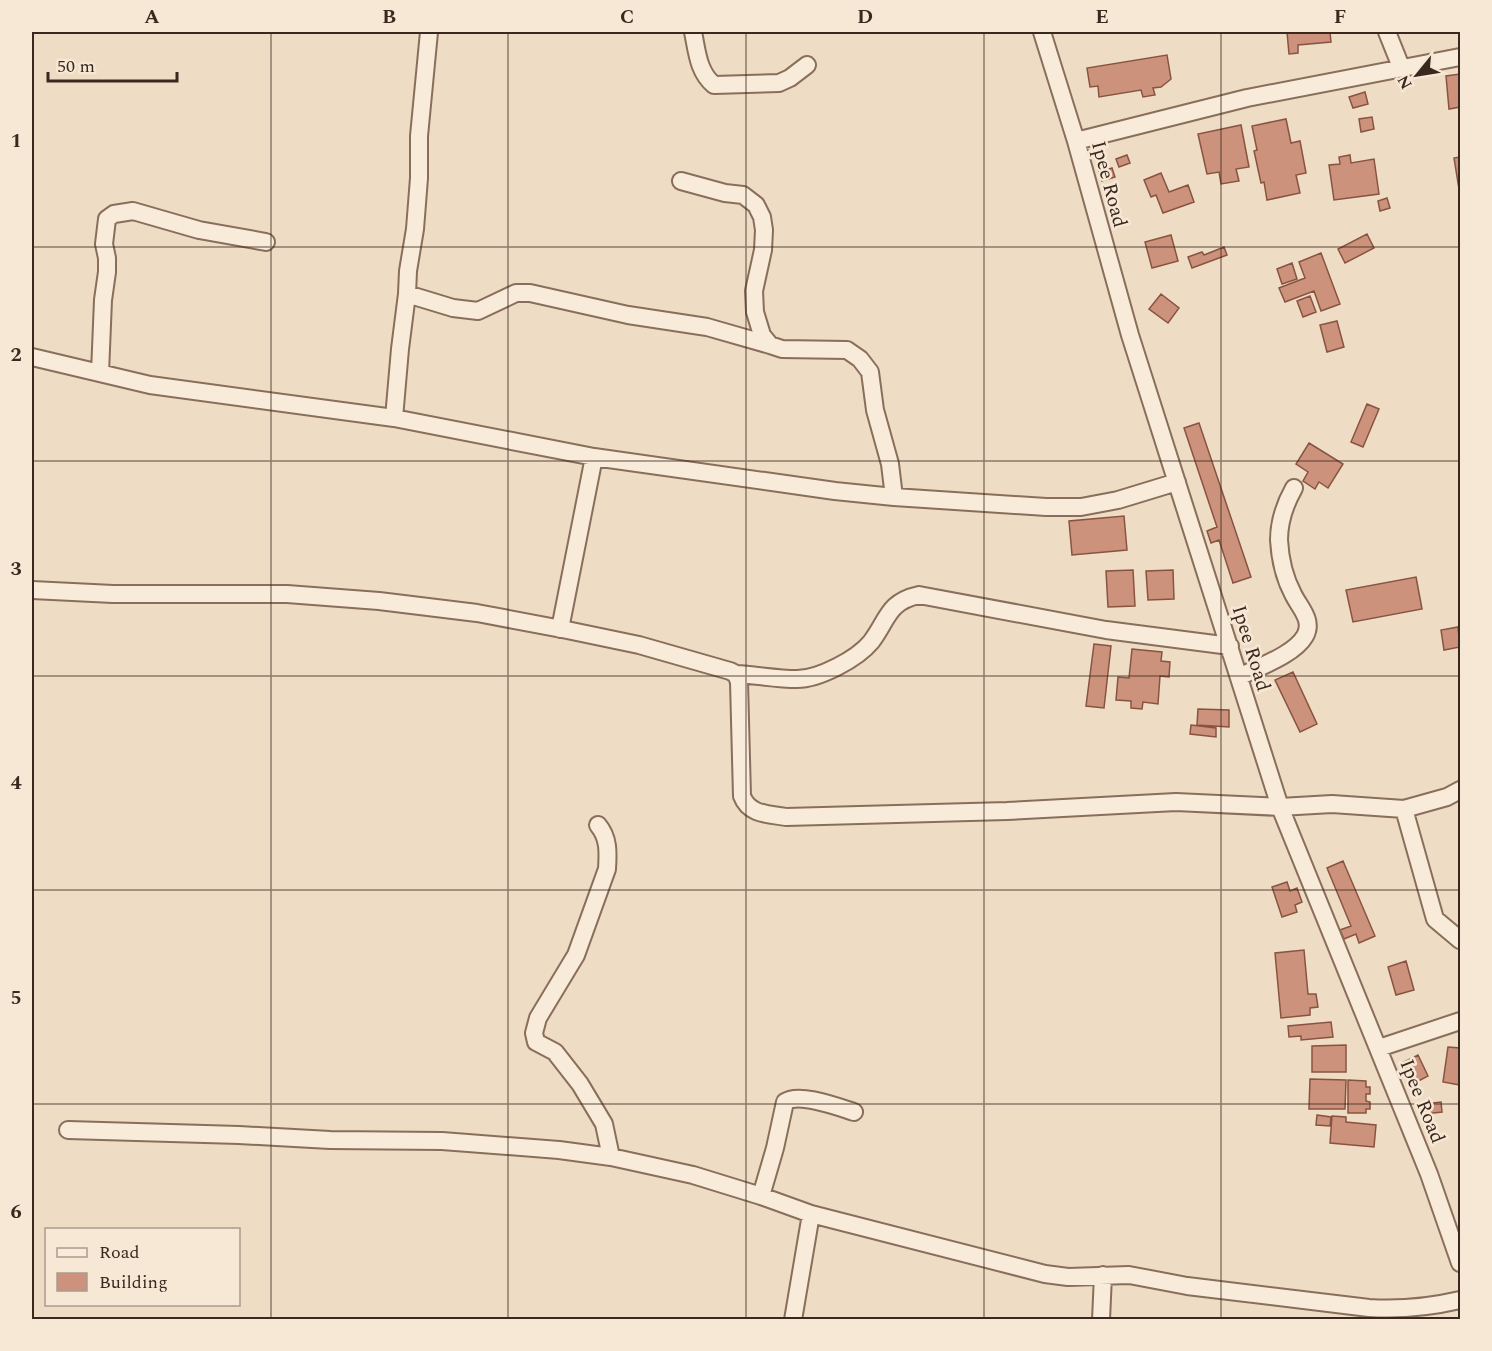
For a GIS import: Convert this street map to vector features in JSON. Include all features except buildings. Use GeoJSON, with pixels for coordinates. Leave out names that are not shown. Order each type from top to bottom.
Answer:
{"type":"FeatureCollection","features":[{"type":"Feature","properties":{"kind":"street"},"geometry":{"type":"LineString","coordinates":[[394,418],[408,271],[415,229],[419,178],[419,136],[429,32]]}},
{"type":"Feature","properties":{"kind":"street"},"geometry":{"type":"LineString","coordinates":[[693,32],[702,70],[706,79],[714,85],[779,83],[790,78],[807,64]]}},
{"type":"Feature","properties":{"kind":"street","name":"Ipee Road"},"geometry":{"type":"LineString","coordinates":[[1042,32],[1076,141],[1130,334],[1280,807],[1379,1048],[1429,1174],[1461,1263]]}},
{"type":"Feature","properties":{"kind":"street"},"geometry":{"type":"LineString","coordinates":[[1387,32],[1401,67]]}},
{"type":"Feature","properties":{"kind":"street"},"geometry":{"type":"LineString","coordinates":[[1076,141],[1247,98],[1461,57]]}},
{"type":"Feature","properties":{"kind":"street"},"geometry":{"type":"LineString","coordinates":[[681,181],[725,193],[743,195],[756,205],[762,217],[764,230],[763,250],[754,291],[755,312],[762,335],[770,345]]}},
{"type":"Feature","properties":{"kind":"street"},"geometry":{"type":"LineString","coordinates":[[100,373],[103,300],[108,258],[104,244],[107,219],[114,214],[133,211],[199,230],[266,242]]}},
{"type":"Feature","properties":{"kind":"street"},"geometry":{"type":"LineString","coordinates":[[407,294],[453,308],[478,311],[516,294],[530,293],[628,315],[707,327],[782,349],[847,350],[861,359],[870,372],[875,410],[890,464],[894,497]]}},
{"type":"Feature","properties":{"kind":"street"},"geometry":{"type":"LineString","coordinates":[[32,357],[150,385],[394,418],[594,457],[835,491],[1046,507],[1081,507],[1118,500],[1177,482]]}},
{"type":"Feature","properties":{"kind":"street"},"geometry":{"type":"LineString","coordinates":[[560,629],[594,457]]}},
{"type":"Feature","properties":{"kind":"street"},"geometry":{"type":"LineString","coordinates":[[1239,677],[1284,655],[1304,639],[1308,631],[1308,621],[1303,608],[1293,595],[1288,582],[1279,540],[1281,520],[1294,488]]}},
{"type":"Feature","properties":{"kind":"street"},"geometry":{"type":"LineString","coordinates":[[32,590],[113,594],[287,594],[368,600],[477,613],[639,645],[736,674],[797,679],[813,677],[846,662],[870,643],[893,608],[904,598],[919,595],[1106,630],[1230,646]]}},
{"type":"Feature","properties":{"kind":"street"},"geometry":{"type":"LineString","coordinates":[[736,674],[739,682],[744,803],[752,811],[786,817],[1007,811],[1176,802],[1280,807],[1332,804],[1404,809],[1447,797],[1461,790]]}},
{"type":"Feature","properties":{"kind":"street"},"geometry":{"type":"LineString","coordinates":[[1404,809],[1435,919],[1461,940]]}},
{"type":"Feature","properties":{"kind":"street"},"geometry":{"type":"LineString","coordinates":[[598,825],[604,832],[606,840],[607,869],[576,955],[538,1018],[534,1033],[537,1042],[555,1052],[580,1084],[604,1124],[611,1157]]}},
{"type":"Feature","properties":{"kind":"street"},"geometry":{"type":"LineString","coordinates":[[1379,1048],[1461,1021]]}},
{"type":"Feature","properties":{"kind":"street"},"geometry":{"type":"LineString","coordinates":[[761,1196],[775,1149],[785,1102],[789,1099],[803,1099],[854,1112]]}},
{"type":"Feature","properties":{"kind":"street"},"geometry":{"type":"LineString","coordinates":[[68,1130],[239,1134],[330,1140],[442,1141],[559,1150],[611,1157],[693,1175],[811,1214],[1045,1274],[1129,1275],[1188,1286],[1378,1309],[1395,1310],[1432,1306],[1461,1300]]}},
{"type":"Feature","properties":{"kind":"street"},"geometry":{"type":"LineString","coordinates":[[793,1320],[811,1214]]}},
{"type":"Feature","properties":{"kind":"street"},"geometry":{"type":"LineString","coordinates":[[1101,1320],[1103,1275]]}}]}
